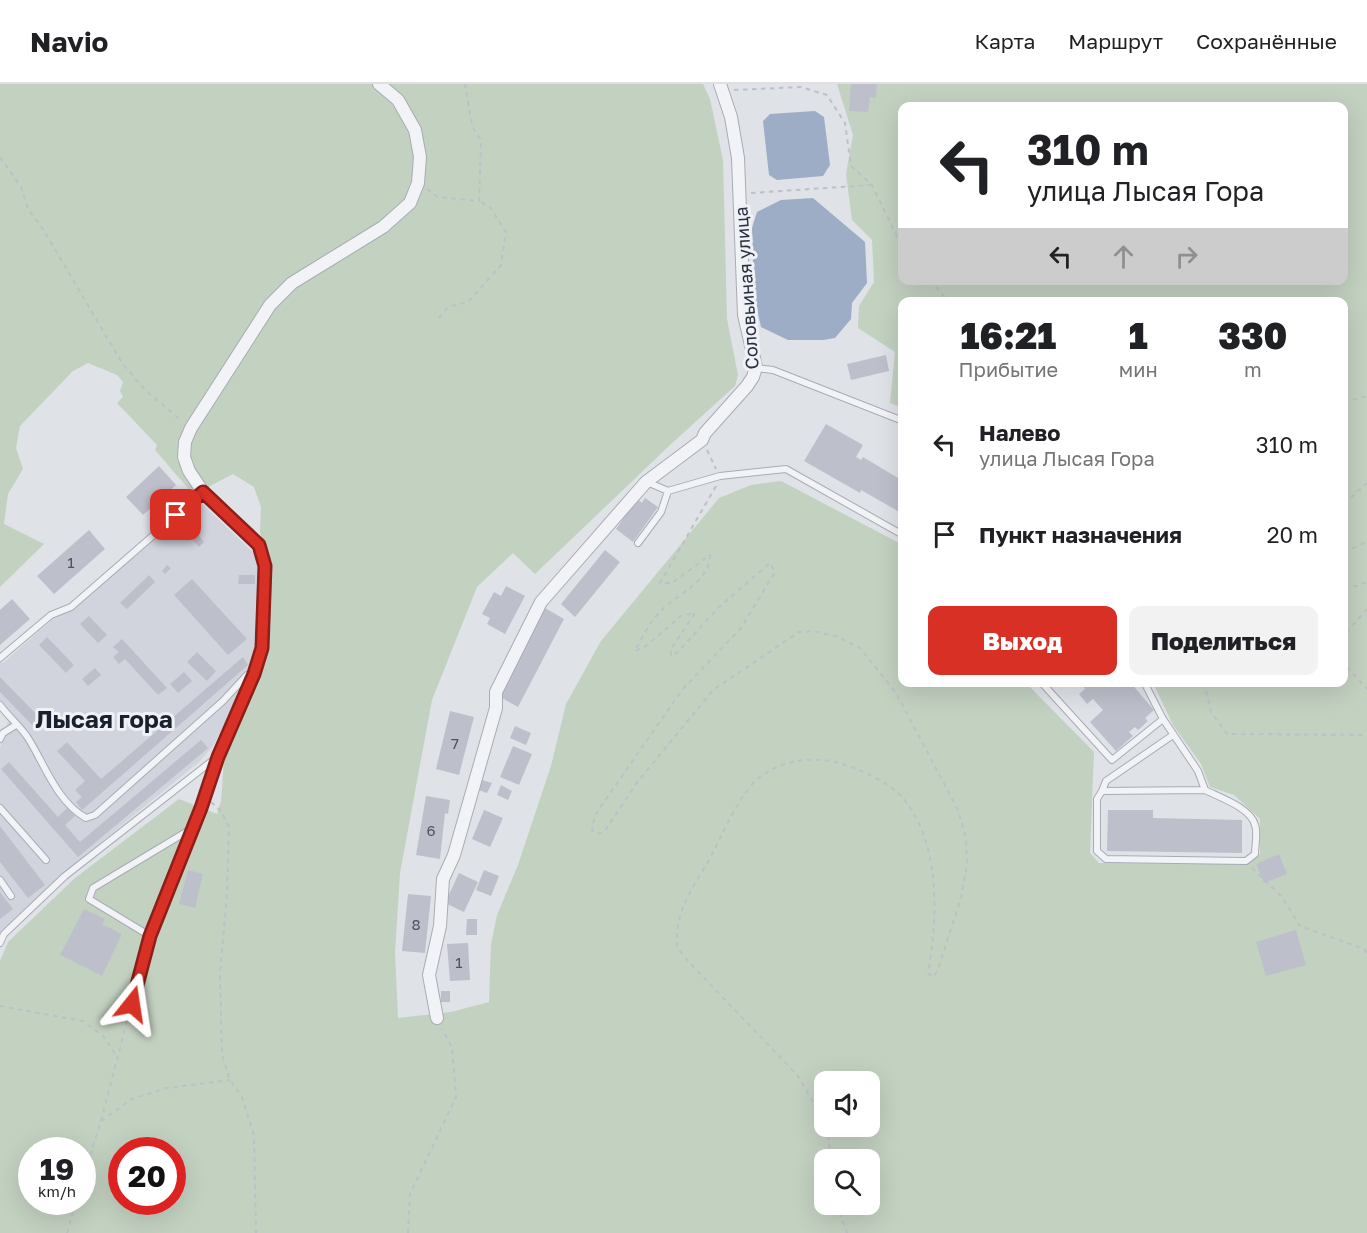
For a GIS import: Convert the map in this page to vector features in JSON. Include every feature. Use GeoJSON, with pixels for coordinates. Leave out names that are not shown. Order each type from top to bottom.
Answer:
{"type":"FeatureCollection","features":[{"type":"Feature","properties":{"kind":"street"},"geometry":{"type":"LineString","coordinates":[[218,757],[254,674],[262,648],[265,566],[259,545],[203,492],[189,471],[184,458],[185,442],[191,428],[270,304],[292,283],[383,227],[410,203],[418,183],[420,157],[415,130],[398,100],[379,84]]}},
{"type":"Feature","properties":{"kind":"street","name":"Соловьиная улица"},"geometry":{"type":"LineString","coordinates":[[437,1018],[429,975],[440,926],[443,879],[454,855],[496,708],[496,692],[541,602],[646,482],[702,440],[705,433],[753,377],[756,367],[744,315],[738,158],[731,117],[721,87]]}},
{"type":"Feature","properties":{"kind":"lane"},"geometry":{"type":"LineString","coordinates":[[756,367],[773,370],[898,419]]}},
{"type":"Feature","properties":{"kind":"lane"},"geometry":{"type":"LineString","coordinates":[[646,482],[668,491],[720,476],[786,469],[898,532]]}},
{"type":"Feature","properties":{"kind":"lane"},"geometry":{"type":"LineString","coordinates":[[638,543],[661,512],[668,491]]}},
{"type":"Feature","properties":{"kind":"lane"},"geometry":{"type":"LineString","coordinates":[[0,658],[51,615],[70,607],[203,492]]}},
{"type":"Feature","properties":{"kind":"lane"},"geometry":{"type":"LineString","coordinates":[[0,705],[27,736],[47,775],[76,813],[86,818],[95,815],[223,701],[247,675],[254,674]]}},
{"type":"Feature","properties":{"kind":"lane"},"geometry":{"type":"LineString","coordinates":[[1046,687],[1112,759],[1163,719]]}},
{"type":"Feature","properties":{"kind":"lane"},"geometry":{"type":"LineString","coordinates":[[1147,687],[1163,719],[1198,771],[1204,790]]}},
{"type":"Feature","properties":{"kind":"lane"},"geometry":{"type":"LineString","coordinates":[[0,739],[3,733],[16,725]]}},
{"type":"Feature","properties":{"kind":"lane"},"geometry":{"type":"LineString","coordinates":[[1102,790],[1204,790],[1233,803],[1250,816],[1256,824],[1255,854],[1246,861],[1106,859],[1097,851],[1097,800],[1106,781],[1173,735]]}},
{"type":"Feature","properties":{"kind":"lane"},"geometry":{"type":"LineString","coordinates":[[132,1004],[150,936],[218,757]]}},
{"type":"Feature","properties":{"kind":"lane"},"geometry":{"type":"LineString","coordinates":[[0,943],[4,934],[65,876],[218,757]]}},
{"type":"Feature","properties":{"kind":"lane"},"geometry":{"type":"LineString","coordinates":[[0,807],[46,860]]}},
{"type":"Feature","properties":{"kind":"lane"},"geometry":{"type":"LineString","coordinates":[[150,936],[89,899],[93,888],[191,829]]}},
{"type":"Feature","properties":{"kind":"lane"},"geometry":{"type":"LineString","coordinates":[[0,880],[11,896]]}},
{"type":"Feature","properties":{"kind":"path"},"geometry":{"type":"LineString","coordinates":[[465,84],[472,126],[481,141],[479,201]]}},
{"type":"Feature","properties":{"kind":"path"},"geometry":{"type":"LineString","coordinates":[[721,87],[801,87],[827,95],[845,123],[851,166],[872,185],[898,239]]}},
{"type":"Feature","properties":{"kind":"path"},"geometry":{"type":"LineString","coordinates":[[0,157],[21,187],[28,210],[43,229],[122,363],[146,391],[191,428]]}},
{"type":"Feature","properties":{"kind":"path"},"geometry":{"type":"LineString","coordinates":[[418,183],[438,197],[479,201],[489,207],[506,232],[501,265],[468,302],[448,307],[439,318]]}},
{"type":"Feature","properties":{"kind":"path"},"geometry":{"type":"LineString","coordinates":[[739,193],[872,185]]}},
{"type":"Feature","properties":{"kind":"path"},"geometry":{"type":"LineString","coordinates":[[934,285],[945,297]]}},
{"type":"Feature","properties":{"kind":"path"},"geometry":{"type":"LineString","coordinates":[[1348,401],[1367,396]]}},
{"type":"Feature","properties":{"kind":"path"},"geometry":{"type":"LineString","coordinates":[[702,440],[720,476],[713,493],[660,582],[672,583],[710,555],[710,565],[697,581],[657,614],[635,651],[646,646],[681,616],[695,613],[671,649],[671,656],[678,652],[718,608],[770,563],[775,572],[741,628],[682,690],[596,815],[592,830],[597,834],[604,832],[636,784],[713,690],[800,632],[812,631],[836,636],[860,648],[896,693],[958,810],[966,838],[967,864],[961,898],[937,972],[932,977],[928,973],[933,946],[934,889],[928,853],[918,824],[902,797],[885,784],[852,766],[817,758],[783,763],[754,781],[731,813],[715,850],[686,899],[678,921],[676,945],[688,961],[798,1076],[814,1104]]}},
{"type":"Feature","properties":{"kind":"path"},"geometry":{"type":"LineString","coordinates":[[1348,500],[1367,483]]}},
{"type":"Feature","properties":{"kind":"path"},"geometry":{"type":"LineString","coordinates":[[1348,550],[1367,542]]}},
{"type":"Feature","properties":{"kind":"path"},"geometry":{"type":"LineString","coordinates":[[1348,585],[1356,586],[1367,582]]}},
{"type":"Feature","properties":{"kind":"path"},"geometry":{"type":"LineString","coordinates":[[1348,631],[1367,609]]}},
{"type":"Feature","properties":{"kind":"path"},"geometry":{"type":"LineString","coordinates":[[1348,668],[1367,689]]}},
{"type":"Feature","properties":{"kind":"path"},"geometry":{"type":"LineString","coordinates":[[1205,687],[1211,712],[1227,734],[1367,735]]}},
{"type":"Feature","properties":{"kind":"path"},"geometry":{"type":"LineString","coordinates":[[205,796],[221,811],[229,827],[227,894],[220,973],[222,1055],[230,1080],[242,1097],[254,1135],[256,1233]]}},
{"type":"Feature","properties":{"kind":"path"},"geometry":{"type":"LineString","coordinates":[[1246,861],[1282,897],[1300,926],[1364,949],[1367,953]]}},
{"type":"Feature","properties":{"kind":"path"},"geometry":{"type":"LineString","coordinates":[[96,1137],[132,1004]]}},
{"type":"Feature","properties":{"kind":"path"},"geometry":{"type":"LineString","coordinates":[[0,1006],[83,1021],[103,1036],[117,1056]]}},
{"type":"Feature","properties":{"kind":"path"},"geometry":{"type":"LineString","coordinates":[[408,1233],[410,1194],[456,1097],[452,1047],[437,1018]]}},
{"type":"Feature","properties":{"kind":"path"},"geometry":{"type":"LineString","coordinates":[[101,1121],[132,1100],[167,1088],[230,1080]]}},
{"type":"Feature","properties":{"kind":"path"},"geometry":{"type":"LineString","coordinates":[[67,1233],[72,1215]]}},
{"type":"Feature","properties":{"kind":"path"},"geometry":{"type":"LineString","coordinates":[[841,1215],[847,1233]]}},
{"type":"Feature","properties":{"kind":"shaded area"},"geometry":{"type":"Polygon","coordinates":[[[199,501],[258,557],[261,567],[258,644],[248,682],[213,746],[199,762],[62,874],[0,932],[0,748],[8,721],[0,711],[0,661],[3,663],[53,619],[73,609],[199,501]]]}},
{"type":"Feature","properties":{"kind":"green space"},"geometry":{"type":"Polygon","coordinates":[[[0,84],[703,84],[710,99],[723,160],[727,319],[738,375],[735,386],[535,574],[513,553],[477,587],[432,700],[400,873],[395,952],[398,1018],[451,1012],[489,1002],[491,944],[497,915],[518,865],[551,766],[566,704],[601,641],[719,498],[751,485],[781,481],[898,542],[898,687],[1030,687],[1094,752],[1090,853],[1099,863],[1244,864],[1260,854],[1260,819],[1234,795],[1210,787],[1201,764],[1173,725],[1155,687],[1348,687],[1348,297],[898,297],[898,406],[890,403],[895,352],[858,328],[859,306],[874,282],[872,240],[852,220],[846,174],[853,135],[837,84],[1367,84],[1367,1233],[0,1233],[0,961],[8,942],[75,878],[179,799],[217,814],[221,801],[224,761],[267,651],[269,565],[260,532],[261,507],[254,487],[233,474],[210,486],[199,501],[155,450],[157,445],[117,403],[123,397],[120,391],[123,382],[117,375],[88,363],[73,371],[20,426],[16,448],[23,469],[8,494],[4,524],[44,544],[0,587],[0,84]]]}},
{"type":"Feature","properties":{"kind":"water"},"geometry":{"type":"Polygon","coordinates":[[[815,111],[824,117],[830,165],[823,176],[777,180],[769,175],[763,121],[770,114],[815,111]]]}},
{"type":"Feature","properties":{"kind":"water"},"geometry":{"type":"Polygon","coordinates":[[[813,198],[865,242],[867,283],[852,303],[851,319],[835,338],[788,340],[761,327],[754,295],[752,228],[757,212],[781,200],[813,198]]]}},
{"type":"Feature","properties":{"kind":"building"},"geometry":{"type":"Polygon","coordinates":[[[851,84],[877,84],[876,98],[870,97],[868,112],[849,111],[851,84]]]}},
{"type":"Feature","properties":{"kind":"building"},"geometry":{"type":"Polygon","coordinates":[[[886,355],[889,371],[851,380],[847,364],[886,355]]]}},
{"type":"Feature","properties":{"kind":"building"},"geometry":{"type":"Polygon","coordinates":[[[826,424],[863,445],[856,457],[861,460],[863,457],[898,478],[898,511],[861,490],[860,493],[804,461],[826,424]]]}},
{"type":"Feature","properties":{"kind":"building"},"geometry":{"type":"Polygon","coordinates":[[[159,466],[176,485],[143,515],[126,497],[159,466]]]}},
{"type":"Feature","properties":{"kind":"building"},"geometry":{"type":"Polygon","coordinates":[[[645,498],[658,507],[633,542],[616,529],[637,499],[642,503],[645,498]]]}},
{"type":"Feature","properties":{"kind":"building"},"geometry":{"type":"Polygon","coordinates":[[[89,530],[105,549],[54,594],[37,576],[89,530]]]}},
{"type":"Feature","properties":{"kind":"building"},"geometry":{"type":"Polygon","coordinates":[[[198,534],[204,542],[199,547],[192,539],[198,534]]]}},
{"type":"Feature","properties":{"kind":"building"},"geometry":{"type":"Polygon","coordinates":[[[605,550],[620,562],[575,617],[561,604],[605,550]]]}},
{"type":"Feature","properties":{"kind":"building"},"geometry":{"type":"Polygon","coordinates":[[[167,565],[171,568],[165,574],[162,571],[167,565]]]}},
{"type":"Feature","properties":{"kind":"building"},"geometry":{"type":"Polygon","coordinates":[[[149,575],[155,582],[127,609],[120,603],[149,575]]]}},
{"type":"Feature","properties":{"kind":"building"},"geometry":{"type":"Polygon","coordinates":[[[239,575],[255,575],[255,584],[238,584],[239,575]]]}},
{"type":"Feature","properties":{"kind":"building"},"geometry":{"type":"Polygon","coordinates":[[[192,579],[247,639],[228,655],[174,595],[192,579]]]}},
{"type":"Feature","properties":{"kind":"building"},"geometry":{"type":"Polygon","coordinates":[[[506,586],[525,596],[505,634],[487,624],[490,618],[482,614],[494,592],[501,596],[506,586]]]}},
{"type":"Feature","properties":{"kind":"building"},"geometry":{"type":"Polygon","coordinates":[[[12,599],[30,619],[0,645],[0,610],[12,599]]]}},
{"type":"Feature","properties":{"kind":"building"},"geometry":{"type":"Polygon","coordinates":[[[545,608],[564,619],[518,707],[498,696],[545,608]]]}},
{"type":"Feature","properties":{"kind":"building"},"geometry":{"type":"Polygon","coordinates":[[[89,616],[107,635],[98,643],[80,624],[89,616]]]}},
{"type":"Feature","properties":{"kind":"building"},"geometry":{"type":"Polygon","coordinates":[[[47,637],[74,665],[66,673],[39,645],[47,637]]]}},
{"type":"Feature","properties":{"kind":"building"},"geometry":{"type":"Polygon","coordinates":[[[122,639],[167,688],[158,695],[125,659],[119,664],[113,657],[119,652],[113,647],[122,639]]]}},
{"type":"Feature","properties":{"kind":"building"},"geometry":{"type":"Polygon","coordinates":[[[197,652],[216,671],[207,681],[187,662],[197,652]]]}},
{"type":"Feature","properties":{"kind":"building"},"geometry":{"type":"Polygon","coordinates":[[[243,657],[248,665],[82,810],[76,802],[82,797],[75,790],[85,781],[57,751],[67,742],[101,779],[243,657]]]}},
{"type":"Feature","properties":{"kind":"building"},"geometry":{"type":"Polygon","coordinates":[[[95,668],[101,675],[88,686],[82,679],[95,668]]]}},
{"type":"Feature","properties":{"kind":"building"},"geometry":{"type":"Polygon","coordinates":[[[184,672],[192,681],[178,693],[170,684],[184,672]]]}},
{"type":"Feature","properties":{"kind":"building"},"geometry":{"type":"Polygon","coordinates":[[[0,677],[45,723],[37,730],[0,692],[0,677]]]}},
{"type":"Feature","properties":{"kind":"building"},"geometry":{"type":"Polygon","coordinates":[[[1084,687],[1134,687],[1154,710],[1145,718],[1148,721],[1138,730],[1135,727],[1129,732],[1133,736],[1116,751],[1090,722],[1103,710],[1093,699],[1087,704],[1079,694],[1085,689],[1084,687]]]}},
{"type":"Feature","properties":{"kind":"building"},"geometry":{"type":"Polygon","coordinates":[[[450,711],[474,717],[459,775],[436,769],[450,711]]]}},
{"type":"Feature","properties":{"kind":"building"},"geometry":{"type":"Polygon","coordinates":[[[515,726],[531,733],[526,745],[510,738],[515,726]]]}},
{"type":"Feature","properties":{"kind":"building"},"geometry":{"type":"Polygon","coordinates":[[[201,740],[208,748],[78,857],[1,769],[9,762],[58,817],[67,808],[75,816],[65,825],[80,842],[201,740]]]}},
{"type":"Feature","properties":{"kind":"building"},"geometry":{"type":"Polygon","coordinates":[[[513,746],[532,754],[519,785],[500,777],[513,746]]]}},
{"type":"Feature","properties":{"kind":"building"},"geometry":{"type":"Polygon","coordinates":[[[482,780],[492,783],[487,793],[478,790],[482,780]]]}},
{"type":"Feature","properties":{"kind":"building"},"geometry":{"type":"Polygon","coordinates":[[[501,785],[512,791],[508,800],[497,795],[501,785]]]}},
{"type":"Feature","properties":{"kind":"building"},"geometry":{"type":"Polygon","coordinates":[[[426,796],[450,800],[448,814],[445,813],[440,859],[416,855],[426,796]]]}},
{"type":"Feature","properties":{"kind":"building"},"geometry":{"type":"Polygon","coordinates":[[[484,810],[503,818],[490,847],[472,839],[484,810]]]}},
{"type":"Feature","properties":{"kind":"building"},"geometry":{"type":"Polygon","coordinates":[[[1108,810],[1153,810],[1153,818],[1242,820],[1242,853],[1107,851],[1108,810]]]}},
{"type":"Feature","properties":{"kind":"building"},"geometry":{"type":"Polygon","coordinates":[[[0,826],[45,885],[28,898],[0,862],[0,826]]]}},
{"type":"Feature","properties":{"kind":"building"},"geometry":{"type":"Polygon","coordinates":[[[1279,854],[1287,874],[1264,883],[1256,864],[1279,854]]]}},
{"type":"Feature","properties":{"kind":"building"},"geometry":{"type":"Polygon","coordinates":[[[188,870],[203,874],[195,908],[179,904],[188,870]]]}},
{"type":"Feature","properties":{"kind":"building"},"geometry":{"type":"Polygon","coordinates":[[[484,870],[499,876],[491,896],[476,890],[484,870]]]}},
{"type":"Feature","properties":{"kind":"building"},"geometry":{"type":"Polygon","coordinates":[[[459,873],[478,882],[464,912],[445,903],[459,873]]]}},
{"type":"Feature","properties":{"kind":"building"},"geometry":{"type":"Polygon","coordinates":[[[0,892],[13,909],[0,919],[0,892]]]}},
{"type":"Feature","properties":{"kind":"building"},"geometry":{"type":"Polygon","coordinates":[[[408,894],[431,896],[425,953],[402,951],[408,894]]]}},
{"type":"Feature","properties":{"kind":"building"},"geometry":{"type":"Polygon","coordinates":[[[84,909],[105,919],[102,924],[122,934],[102,976],[60,955],[84,909]]]}},
{"type":"Feature","properties":{"kind":"building"},"geometry":{"type":"Polygon","coordinates":[[[467,919],[477,919],[477,935],[466,935],[467,919]]]}},
{"type":"Feature","properties":{"kind":"building"},"geometry":{"type":"Polygon","coordinates":[[[1296,930],[1306,965],[1266,976],[1256,942],[1296,930]]]}},
{"type":"Feature","properties":{"kind":"building"},"geometry":{"type":"Polygon","coordinates":[[[468,943],[470,980],[450,981],[447,944],[468,943]]]}},
{"type":"Feature","properties":{"kind":"building"},"geometry":{"type":"Polygon","coordinates":[[[441,991],[450,991],[450,1002],[441,1002],[441,991]]]}},
{"type":"Feature","properties":{"kind":"district","name":"Лысая гора"},"geometry":{"type":"Point","coordinates":[104,718]}},
{"type":"Feature","properties":{"kind":"route"},"geometry":{"type":"LineString","coordinates":[[132,1004],[150,936],[201,808],[218,757],[254,674],[262,648],[265,566],[259,545],[203,492],[176,515]]}}]}
